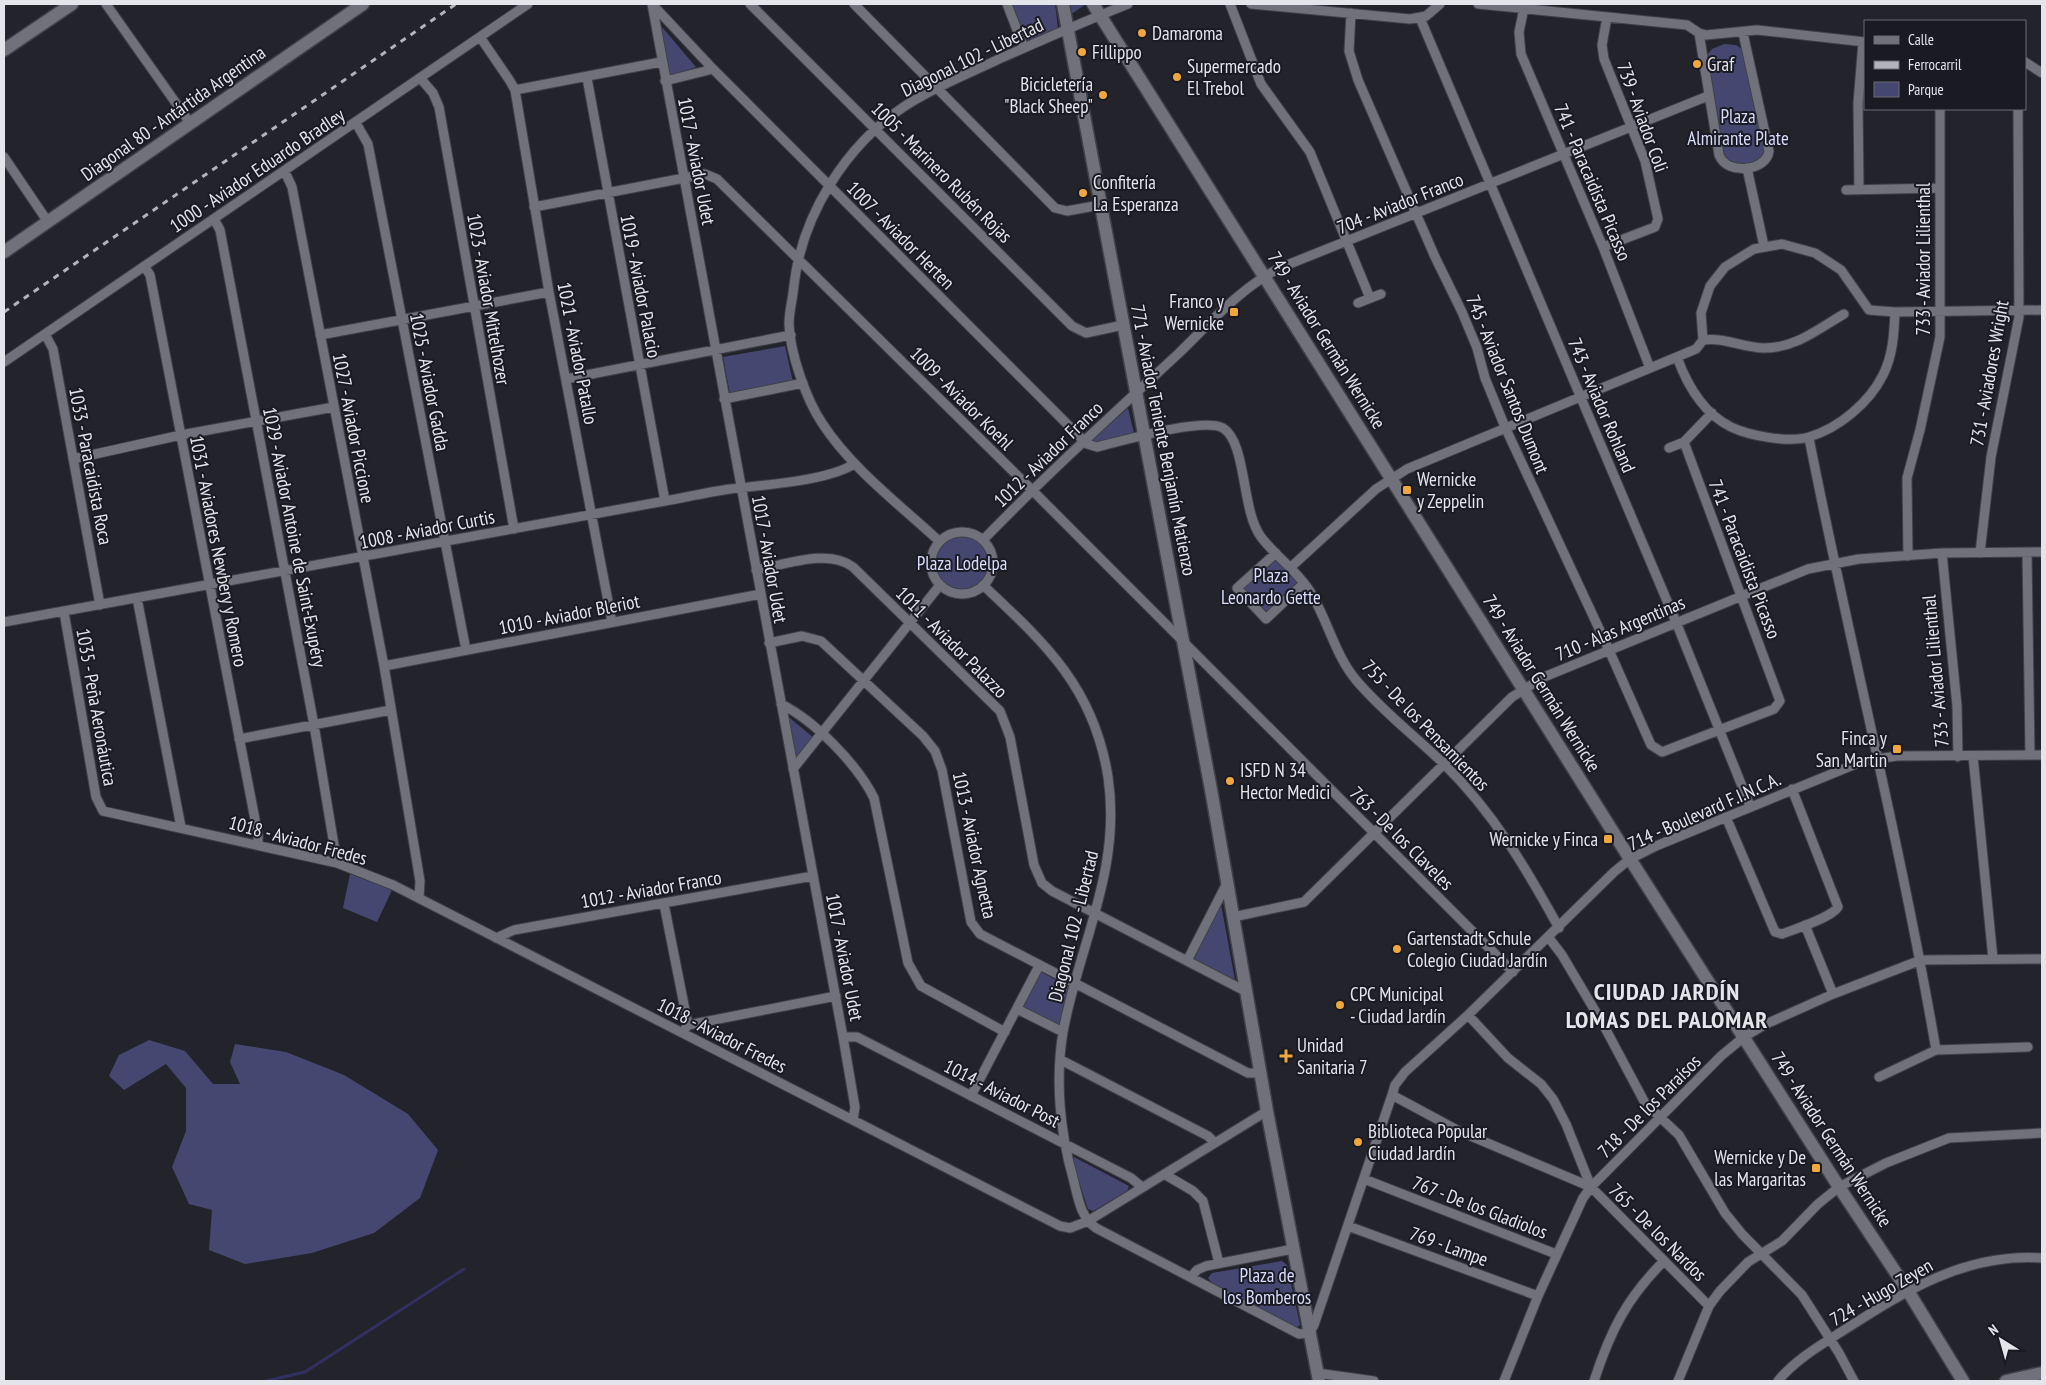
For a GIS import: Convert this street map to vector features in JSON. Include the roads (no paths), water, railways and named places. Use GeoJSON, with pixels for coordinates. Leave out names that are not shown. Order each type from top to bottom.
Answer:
{"type":"FeatureCollection","features":[{"type":"Feature","properties":{"kind":"street"},"geometry":{"type":"LineString","coordinates":[[4,50],[72,4]]}},
{"type":"Feature","properties":{"kind":"street"},"geometry":{"type":"LineString","coordinates":[[106,4],[190,123]]}},
{"type":"Feature","properties":{"kind":"street","name":"Diagonal 80 - Antártida Argentina"},"geometry":{"type":"LineString","coordinates":[[4,252],[363,4]]}},
{"type":"Feature","properties":{"kind":"street","name":"1000 - Aviador Eduardo Bradley"},"geometry":{"type":"LineString","coordinates":[[4,362],[285,172],[528,4]]}},
{"type":"Feature","properties":{"kind":"street","name":"1017 - Aviador Udet"},"geometry":{"type":"LineString","coordinates":[[652,4],[714,350],[836,996],[855,1107],[854,1120]]}},
{"type":"Feature","properties":{"kind":"street","name":"1007 - Aviador Herten"},"geometry":{"type":"LineString","coordinates":[[652,4],[713,69],[1084,442]]}},
{"type":"Feature","properties":{"kind":"street","name":"1005 - Marinero Rubén Rojas"},"geometry":{"type":"LineString","coordinates":[[750,4],[1078,330],[1086,333],[1123,325]]}},
{"type":"Feature","properties":{"kind":"street"},"geometry":{"type":"LineString","coordinates":[[855,4],[1055,208],[1067,211],[1100,205]]}},
{"type":"Feature","properties":{"kind":"street"},"geometry":{"type":"LineString","coordinates":[[1007,4],[1024,48]]}},
{"type":"Feature","properties":{"kind":"street","name":"771 - Aviador Teniente Benjamín Matienzo"},"geometry":{"type":"LineString","coordinates":[[1063,4],[1137,392],[1247,992],[1260,1073],[1318,1377]]}},
{"type":"Feature","properties":{"kind":"street","name":"749 - Aviador Germán Wernicke"},"geometry":{"type":"LineString","coordinates":[[1093,4],[1630,859],[1839,1187],[1908,1291],[1962,1381]]}},
{"type":"Feature","properties":{"kind":"street","name":"Diagonal 102 - Libertad"},"geometry":{"type":"LineString","coordinates":[[940,541],[854,464],[820,420],[802,383],[789,324],[798,259],[814,213],[830,186],[876,129],[905,106],[937,88],[1024,48],[1128,4]]}},
{"type":"Feature","properties":{"kind":"street"},"geometry":{"type":"LineString","coordinates":[[1230,4],[1261,84],[1310,152],[1370,298]]}},
{"type":"Feature","properties":{"kind":"street"},"geometry":{"type":"LineString","coordinates":[[1250,4],[1420,18],[1430,13],[1440,4]]}},
{"type":"Feature","properties":{"kind":"street"},"geometry":{"type":"LineString","coordinates":[[1478,4],[1688,25],[1699,33],[1713,35],[1757,30],[1864,42],[1858,103],[1858,189]]}},
{"type":"Feature","properties":{"kind":"street","name":"741 - Paracaidista Picasso"},"geometry":{"type":"LineString","coordinates":[[1524,8],[1519,32],[1521,54],[1603,247],[1650,368]]}},
{"type":"Feature","properties":{"kind":"street","name":"745 - Aviador Santos Dumont"},"geometry":{"type":"LineString","coordinates":[[1351,13],[1349,41],[1353,64],[1417,214],[1462,312],[1485,378],[1505,427],[1651,745],[1658,751],[1667,751],[1720,730]]}},
{"type":"Feature","properties":{"kind":"street","name":"739 - Aviador Coli"},"geometry":{"type":"LineString","coordinates":[[1603,247],[1655,227],[1658,219],[1645,161],[1604,59],[1602,45],[1607,17]]}},
{"type":"Feature","properties":{"kind":"street","name":"743 - Aviador Rohland"},"geometry":{"type":"LineString","coordinates":[[1420,18],[1676,622],[1750,806]]}},
{"type":"Feature","properties":{"kind":"street"},"geometry":{"type":"LineString","coordinates":[[1699,33],[1708,96],[1721,160],[1729,167],[1747,168],[1763,161],[1769,150],[1743,33]]}},
{"type":"Feature","properties":{"kind":"street"},"geometry":{"type":"LineString","coordinates":[[480,38],[515,90],[586,78],[661,62]]}},
{"type":"Feature","properties":{"kind":"street"},"geometry":{"type":"LineString","coordinates":[[2026,63],[2042,73]]}},
{"type":"Feature","properties":{"kind":"street"},"geometry":{"type":"LineString","coordinates":[[665,81],[713,69]]}},
{"type":"Feature","properties":{"kind":"street","name":"1019 - Aviador Palacio"},"geometry":{"type":"LineString","coordinates":[[586,78],[666,500]]}},
{"type":"Feature","properties":{"kind":"street","name":"1023 - Aviador Mittelhozer"},"geometry":{"type":"LineString","coordinates":[[421,79],[432,93],[439,107],[514,529]]}},
{"type":"Feature","properties":{"kind":"street","name":"1021 - Aviador Patallo"},"geometry":{"type":"LineString","coordinates":[[515,90],[549,292],[612,622]]}},
{"type":"Feature","properties":{"kind":"street","name":"704 - Aviador Franco"},"geometry":{"type":"LineString","coordinates":[[1137,392],[1229,306],[1265,276],[1347,241],[1708,96]]}},
{"type":"Feature","properties":{"kind":"street","name":"733 - Aviador Lilienthal"},"geometry":{"type":"LineString","coordinates":[[1908,556],[1905,489],[1936,361],[1942,311],[1940,110]]}},
{"type":"Feature","properties":{"kind":"street","name":"731 - Aviadores Wright"},"geometry":{"type":"LineString","coordinates":[[1980,552],[1991,457],[2020,310],[2018,110]]}},
{"type":"Feature","properties":{"kind":"street","name":"1025 - Aviador Gadda"},"geometry":{"type":"LineString","coordinates":[[356,123],[368,144],[466,650]]}},
{"type":"Feature","properties":{"kind":"street"},"geometry":{"type":"LineString","coordinates":[[4,157],[48,222]]}},
{"type":"Feature","properties":{"kind":"street"},"geometry":{"type":"LineString","coordinates":[[1747,168],[1764,246]]}},
{"type":"Feature","properties":{"kind":"street","name":"1027 - Aviador Piccione"},"geometry":{"type":"LineString","coordinates":[[285,172],[292,187],[384,666],[420,881],[419,898]]}},
{"type":"Feature","properties":{"kind":"street","name":"1009 - Aviador Koehl"},"geometry":{"type":"LineString","coordinates":[[684,178],[708,174],[717,179],[1183,642]]}},
{"type":"Feature","properties":{"kind":"street"},"geometry":{"type":"LineString","coordinates":[[534,207],[684,178]]}},
{"type":"Feature","properties":{"kind":"street"},"geometry":{"type":"LineString","coordinates":[[1846,190],[1940,188]]}},
{"type":"Feature","properties":{"kind":"street","name":"1029 - Aviador Antoine de Saint-Exupéry"},"geometry":{"type":"LineString","coordinates":[[214,219],[220,230],[257,422],[314,725],[337,863]]}},
{"type":"Feature","properties":{"kind":"street"},"geometry":{"type":"LineString","coordinates":[[1290,568],[1391,477],[1505,427],[1696,349],[1703,340],[1702,313],[1710,286],[1725,267],[1740,256],[1764,246],[1782,244],[1815,252],[1841,270],[1868,310],[1895,312],[2042,310]]}},
{"type":"Feature","properties":{"kind":"street","name":"1031 - Aviadores Newbery y Romero"},"geometry":{"type":"LineString","coordinates":[[144,266],[150,276],[258,844]]}},
{"type":"Feature","properties":{"kind":"street"},"geometry":{"type":"LineString","coordinates":[[320,334],[549,292]]}},
{"type":"Feature","properties":{"kind":"street"},"geometry":{"type":"LineString","coordinates":[[1358,303],[1382,294]]}},
{"type":"Feature","properties":{"kind":"street"},"geometry":{"type":"LineString","coordinates":[[1677,357],[1688,385],[1712,413],[1731,427],[1760,437],[1808,438],[1831,427],[1851,414],[1871,395],[1883,374],[1892,350],[1895,312]]}},
{"type":"Feature","properties":{"kind":"street"},"geometry":{"type":"LineString","coordinates":[[1703,340],[1724,339],[1764,348],[1780,345],[1816,333],[1844,314]]}},
{"type":"Feature","properties":{"kind":"street","name":"1033 - Paracaidista Roca"},"geometry":{"type":"LineString","coordinates":[[45,334],[53,349],[100,605]]}},
{"type":"Feature","properties":{"kind":"street"},"geometry":{"type":"LineString","coordinates":[[566,379],[791,335]]}},
{"type":"Feature","properties":{"kind":"street"},"geometry":{"type":"LineString","coordinates":[[724,400],[802,383]]}},
{"type":"Feature","properties":{"kind":"street","name":"1012 - Aviador Franco"},"geometry":{"type":"LineString","coordinates":[[984,540],[1032,490],[1137,392]]}},
{"type":"Feature","properties":{"kind":"street"},"geometry":{"type":"LineString","coordinates":[[73,459],[181,435],[334,408]]}},
{"type":"Feature","properties":{"kind":"street"},"geometry":{"type":"LineString","coordinates":[[1669,448],[1684,442],[1712,413]]}},
{"type":"Feature","properties":{"kind":"street","name":"755 - De los Pensamientos"},"geometry":{"type":"LineString","coordinates":[[1145,436],[1201,424],[1219,426],[1230,434],[1236,447],[1247,504],[1260,536],[1304,583],[1314,598],[1342,657],[1355,679],[1444,764],[1496,823],[1518,856],[1558,928]]}},
{"type":"Feature","properties":{"kind":"street"},"geometry":{"type":"LineString","coordinates":[[1084,442],[1097,447],[1145,436]]}},
{"type":"Feature","properties":{"kind":"street"},"geometry":{"type":"LineString","coordinates":[[1808,438],[1921,960],[1936,1050]]}},
{"type":"Feature","properties":{"kind":"street","name":"741 - Paracaidista Picasso"},"geometry":{"type":"LineString","coordinates":[[1684,442],[1779,698],[1779,704],[1774,709],[1720,730]]}},
{"type":"Feature","properties":{"kind":"street","name":"1008 - Aviador Curtis"},"geometry":{"type":"LineString","coordinates":[[4,622],[362,558],[666,500],[840,472],[854,464]]}},
{"type":"Feature","properties":{"kind":"street"},"geometry":{"type":"LineString","coordinates":[[956,532],[976,534],[984,540],[989,548],[993,567],[990,576],[983,585],[967,593],[957,594],[940,585],[931,568],[931,558],[940,541],[956,532]]}},
{"type":"Feature","properties":{"kind":"street","name":"710 - Alas Argentinas"},"geometry":{"type":"LineString","coordinates":[[1233,917],[1304,902],[1523,688],[1676,622],[1808,569],[1834,563],[1942,553],[2042,552]]}},
{"type":"Feature","properties":{"kind":"street"},"geometry":{"type":"LineString","coordinates":[[1276,553],[1237,588],[1266,619],[1304,583]]}},
{"type":"Feature","properties":{"kind":"street","name":"733 - Aviador Lilienthal"},"geometry":{"type":"LineString","coordinates":[[1942,553],[1957,706],[1958,756]]}},
{"type":"Feature","properties":{"kind":"street"},"geometry":{"type":"LineString","coordinates":[[2026,553],[2030,755]]}},
{"type":"Feature","properties":{"kind":"street","name":"1011 - Aviador Palazzo"},"geometry":{"type":"LineString","coordinates":[[756,570],[822,557],[838,558],[853,567],[992,701],[1002,716],[1010,736],[1034,865],[1039,879],[1052,891],[1247,992]]}},
{"type":"Feature","properties":{"kind":"street"},"geometry":{"type":"LineString","coordinates":[[793,769],[940,585]]}},
{"type":"Feature","properties":{"kind":"street","name":"Diagonal 102 - Libertad"},"geometry":{"type":"LineString","coordinates":[[983,585],[1040,638],[1069,675],[1086,706],[1108,777],[1111,834],[1107,864],[1096,914],[1063,1032],[1059,1083],[1064,1144],[1082,1212],[1088,1221]]}},
{"type":"Feature","properties":{"kind":"street","name":"1010 - Aviador Bleriot"},"geometry":{"type":"LineString","coordinates":[[384,666],[761,594]]}},
{"type":"Feature","properties":{"kind":"street"},"geometry":{"type":"LineString","coordinates":[[137,598],[182,818],[181,827]]}},
{"type":"Feature","properties":{"kind":"street","name":"1035 - Peña Aeronáutica"},"geometry":{"type":"LineString","coordinates":[[64,612],[100,807]]}},
{"type":"Feature","properties":{"kind":"street","name":"1013 - Aviador Agnetta"},"geometry":{"type":"LineString","coordinates":[[769,643],[802,636],[815,638],[835,652],[923,736],[936,751],[942,770],[975,929],[985,938],[1248,1073],[1260,1073]]}},
{"type":"Feature","properties":{"kind":"street","name":"763 - De los Claveles"},"geometry":{"type":"LineString","coordinates":[[1183,642],[1513,972]]}},
{"type":"Feature","properties":{"kind":"street"},"geometry":{"type":"LineString","coordinates":[[781,704],[821,734],[865,782],[874,798],[908,963],[916,980],[932,994],[1005,1032]]}},
{"type":"Feature","properties":{"kind":"street"},"geometry":{"type":"LineString","coordinates":[[238,739],[391,710]]}},
{"type":"Feature","properties":{"kind":"street","name":"714 - Boulevard F.I.N.C.A."},"geometry":{"type":"LineString","coordinates":[[1309,1333],[1314,1325],[1395,1085],[1405,1072],[1468,1016],[1614,872],[1630,859],[1750,806],[1863,761],[1897,756],[2042,755]]}},
{"type":"Feature","properties":{"kind":"street","name":"733 - Aviador Lilienthal"},"geometry":{"type":"LineString","coordinates":[[1973,756],[1993,959]]}},
{"type":"Feature","properties":{"kind":"street"},"geometry":{"type":"LineString","coordinates":[[1726,817],[1777,934],[1782,934],[1805,925],[1837,908],[1792,790]]}},
{"type":"Feature","properties":{"kind":"street","name":"1018 - Aviador Fredes"},"geometry":{"type":"LineString","coordinates":[[100,807],[105,812],[181,827],[337,863],[419,898],[496,938],[686,1029],[854,1120],[1060,1226],[1070,1228],[1088,1221],[1267,1111]]}},
{"type":"Feature","properties":{"kind":"street","name":"1012 - Aviador Franco"},"geometry":{"type":"LineString","coordinates":[[496,938],[514,930],[813,876]]}},
{"type":"Feature","properties":{"kind":"street"},"geometry":{"type":"LineString","coordinates":[[1187,961],[1226,883]]}},
{"type":"Feature","properties":{"kind":"street"},"geometry":{"type":"LineString","coordinates":[[664,904],[686,1029],[836,996]]}},
{"type":"Feature","properties":{"kind":"street"},"geometry":{"type":"LineString","coordinates":[[1805,925],[1833,994]]}},
{"type":"Feature","properties":{"kind":"street"},"geometry":{"type":"LineString","coordinates":[[1548,938],[1562,955],[1600,1018],[1640,1096],[1683,1141],[1729,1218],[1802,1295],[1831,1339],[1854,1381]]}},
{"type":"Feature","properties":{"kind":"street","name":"718 - De los Paraísos"},"geometry":{"type":"LineString","coordinates":[[1504,1381],[1556,1254],[1576,1210],[1591,1187],[1721,1056],[1744,1037],[1766,1024],[1833,994],[1921,960],[2042,959]]}},
{"type":"Feature","properties":{"kind":"street"},"geometry":{"type":"LineString","coordinates":[[971,1096],[1040,966]]}},
{"type":"Feature","properties":{"kind":"street"},"geometry":{"type":"LineString","coordinates":[[1017,1009],[1063,1032]]}},
{"type":"Feature","properties":{"kind":"street"},"geometry":{"type":"LineString","coordinates":[[1468,1016],[1508,1058],[1541,1084],[1553,1099],[1566,1124],[1591,1187]]}},
{"type":"Feature","properties":{"kind":"street","name":"1014 - Aviador Post"},"geometry":{"type":"LineString","coordinates":[[843,1037],[858,1037],[1131,1178],[1142,1187]]}},
{"type":"Feature","properties":{"kind":"street"},"geometry":{"type":"LineString","coordinates":[[1879,1077],[1936,1050],[2028,1048]]}},
{"type":"Feature","properties":{"kind":"street"},"geometry":{"type":"LineString","coordinates":[[1061,1060],[1208,1136],[1214,1142]]}},
{"type":"Feature","properties":{"kind":"street","name":"765 - De los Nardos"},"geometry":{"type":"LineString","coordinates":[[1392,1095],[1459,1131],[1591,1187],[1663,1262],[1710,1306]]}},
{"type":"Feature","properties":{"kind":"street"},"geometry":{"type":"LineString","coordinates":[[1678,1381],[1710,1306],[1720,1291],[1738,1270],[1782,1241],[1818,1204],[1839,1187],[1886,1163],[1949,1138],[2042,1133]]}},
{"type":"Feature","properties":{"kind":"street"},"geometry":{"type":"LineString","coordinates":[[1164,1174],[1193,1191],[1203,1201],[1219,1263]]}},
{"type":"Feature","properties":{"kind":"street","name":"767 - De los Gladiolos"},"geometry":{"type":"LineString","coordinates":[[1364,1179],[1556,1254]]}},
{"type":"Feature","properties":{"kind":"street"},"geometry":{"type":"LineString","coordinates":[[1088,1221],[1096,1228],[1295,1332],[1309,1333]]}},
{"type":"Feature","properties":{"kind":"street","name":"769 - Lampe"},"geometry":{"type":"LineString","coordinates":[[1348,1226],[1538,1296]]}},
{"type":"Feature","properties":{"kind":"street"},"geometry":{"type":"LineString","coordinates":[[1191,1277],[1196,1270],[1219,1263],[1293,1249]]}},
{"type":"Feature","properties":{"kind":"street","name":"724 - Hugo Zeyen"},"geometry":{"type":"LineString","coordinates":[[1778,1381],[1790,1368],[1831,1339],[1908,1291],[1951,1271],[1985,1261],[2018,1256],[2042,1258]]}},
{"type":"Feature","properties":{"kind":"street"},"geometry":{"type":"LineString","coordinates":[[1594,1381],[1622,1311],[1643,1283],[1663,1262]]}},
{"type":"Feature","properties":{"kind":"street"},"geometry":{"type":"LineString","coordinates":[[2006,1381],[2042,1373]]}},
{"type":"Feature","properties":{"kind":"street"},"geometry":{"type":"LineString","coordinates":[[1318,1377],[1374,1381]]}},
{"type":"Feature","properties":{"kind":"waterway"},"geometry":{"type":"LineString","coordinates":[[266,1381],[305,1372],[464,1269]]}},
{"type":"Feature","properties":{"kind":"railway"},"geometry":{"type":"LineString","coordinates":[[4,312],[456,4]]}},
{"type":"Feature","properties":{"kind":"place","name":"Damaroma"},"geometry":{"type":"Point","coordinates":[1142,33]}},
{"type":"Feature","properties":{"kind":"place","name":"Fillippo"},"geometry":{"type":"Point","coordinates":[1082,52]}},
{"type":"Feature","properties":{"kind":"place","name":"Graf"},"geometry":{"type":"Point","coordinates":[1697,64]}},
{"type":"Feature","properties":{"kind":"place","name":"Supermercado El Trebol"},"geometry":{"type":"Point","coordinates":[1177,77]}},
{"type":"Feature","properties":{"kind":"place","name":"Bicicletería \"Black Sheep\""},"geometry":{"type":"Point","coordinates":[1103,95]}},
{"type":"Feature","properties":{"kind":"place","name":"Confitería La Esperanza"},"geometry":{"type":"Point","coordinates":[1083,193]}},
{"type":"Feature","properties":{"kind":"place","name":"Franco y Wernicke"},"geometry":{"type":"Point","coordinates":[1234,312]}},
{"type":"Feature","properties":{"kind":"place","name":"Wernicke y Zeppelin"},"geometry":{"type":"Point","coordinates":[1407,490]}},
{"type":"Feature","properties":{"kind":"place","name":"Finca y San Martin"},"geometry":{"type":"Point","coordinates":[1897,749]}},
{"type":"Feature","properties":{"kind":"place","name":"ISFD N 34 Hector Medici"},"geometry":{"type":"Point","coordinates":[1230,781]}},
{"type":"Feature","properties":{"kind":"place","name":"Wernicke y Finca"},"geometry":{"type":"Point","coordinates":[1608,839]}},
{"type":"Feature","properties":{"kind":"place","name":"Gartenstadt Schule Colegio Ciudad Jardín"},"geometry":{"type":"Point","coordinates":[1397,949]}},
{"type":"Feature","properties":{"kind":"place","name":"CPC Municipal - Ciudad Jardín"},"geometry":{"type":"Point","coordinates":[1340,1005]}},
{"type":"Feature","properties":{"kind":"place","name":"Unidad Sanitaria 7"},"geometry":{"type":"Point","coordinates":[1286,1056]}},
{"type":"Feature","properties":{"kind":"place","name":"Biblioteca Popular Ciudad Jardín"},"geometry":{"type":"Point","coordinates":[1358,1142]}},
{"type":"Feature","properties":{"kind":"place","name":"Wernicke y De las Margaritas"},"geometry":{"type":"Point","coordinates":[1816,1168]}},
{"type":"Feature","properties":{"kind":"district","name":"CIUDAD JARDÍN LOMAS DEL PALOMAR"},"geometry":{"type":"Point","coordinates":[1667,1006]}},
{"type":"Feature","properties":{"kind":"park label","name":"Plaza Almirante Plate"},"geometry":{"type":"Point","coordinates":[1738,127]}},
{"type":"Feature","properties":{"kind":"park label","name":"Plaza Lodelpa"},"geometry":{"type":"Point","coordinates":[962,563]}},
{"type":"Feature","properties":{"kind":"park label","name":"Plaza Leonardo Gette"},"geometry":{"type":"Point","coordinates":[1271,586]}},
{"type":"Feature","properties":{"kind":"park label","name":"Plaza de los Bomberos"},"geometry":{"type":"Point","coordinates":[1267,1286]}}]}
